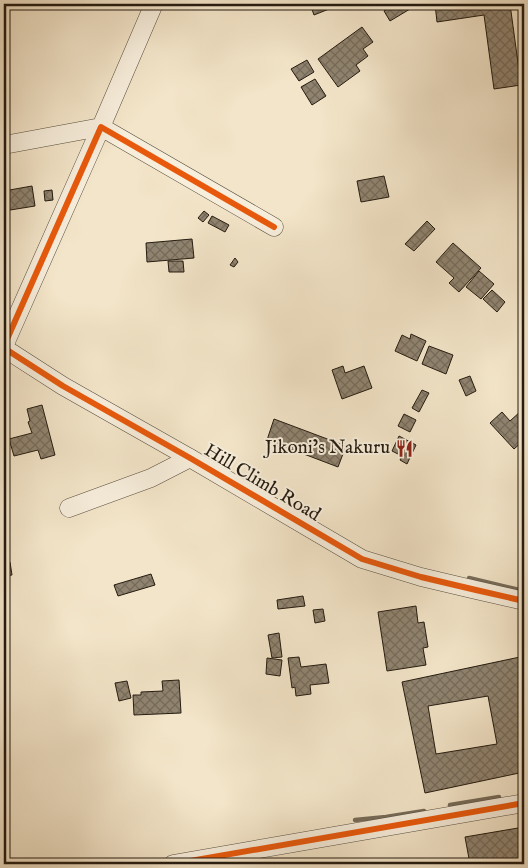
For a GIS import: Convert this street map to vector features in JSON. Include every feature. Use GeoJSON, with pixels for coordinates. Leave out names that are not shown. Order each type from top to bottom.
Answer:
{"type":"FeatureCollection","features":[{"type":"Feature","properties":{"kind":"street"},"geometry":{"type":"LineString","coordinates":[[4,347],[153,6]]}},
{"type":"Feature","properties":{"kind":"street"},"geometry":{"type":"LineString","coordinates":[[4,145],[101,127],[274,227]]}},
{"type":"Feature","properties":{"kind":"street","name":"Hill Climb Road"},"geometry":{"type":"LineString","coordinates":[[4,347],[63,386],[362,559],[421,577],[524,600]]}},
{"type":"Feature","properties":{"kind":"street"},"geometry":{"type":"LineString","coordinates":[[69,508],[152,478],[190,458]]}},
{"type":"Feature","properties":{"kind":"street"},"geometry":{"type":"LineString","coordinates":[[173,864],[524,803]]}},
{"type":"Feature","properties":{"kind":"building"},"geometry":{"type":"Polygon","coordinates":[[[310,4],[339,4],[339,5],[314,15],[310,4]]]}},
{"type":"Feature","properties":{"kind":"building"},"geometry":{"type":"Polygon","coordinates":[[[396,4],[407,4],[410,9],[390,21],[384,11],[396,4]]]}},
{"type":"Feature","properties":{"kind":"building"},"geometry":{"type":"Polygon","coordinates":[[[435,4],[510,4],[521,85],[494,89],[484,15],[437,22],[435,4]]]}},
{"type":"Feature","properties":{"kind":"building"},"geometry":{"type":"Polygon","coordinates":[[[362,27],[373,42],[363,49],[368,56],[356,65],[360,71],[338,87],[318,59],[362,27]]]}},
{"type":"Feature","properties":{"kind":"building"},"geometry":{"type":"Polygon","coordinates":[[[307,60],[314,72],[299,81],[291,69],[307,60]]]}},
{"type":"Feature","properties":{"kind":"building"},"geometry":{"type":"Polygon","coordinates":[[[315,79],[326,96],[312,105],[301,87],[315,79]]]}},
{"type":"Feature","properties":{"kind":"building"},"geometry":{"type":"Polygon","coordinates":[[[384,176],[389,197],[361,202],[357,181],[384,176]]]}},
{"type":"Feature","properties":{"kind":"building"},"geometry":{"type":"Polygon","coordinates":[[[32,186],[35,206],[4,211],[4,191],[32,186]]]}},
{"type":"Feature","properties":{"kind":"building"},"geometry":{"type":"Polygon","coordinates":[[[52,190],[53,200],[45,201],[44,191],[52,190]]]}},
{"type":"Feature","properties":{"kind":"building"},"geometry":{"type":"Polygon","coordinates":[[[204,211],[209,215],[203,222],[198,218],[204,211]]]}},
{"type":"Feature","properties":{"kind":"building"},"geometry":{"type":"Polygon","coordinates":[[[212,216],[229,225],[225,232],[208,223],[212,216]]]}},
{"type":"Feature","properties":{"kind":"building"},"geometry":{"type":"Polygon","coordinates":[[[427,221],[435,229],[414,251],[405,244],[427,221]]]}},
{"type":"Feature","properties":{"kind":"building"},"geometry":{"type":"Polygon","coordinates":[[[192,239],[194,258],[147,262],[146,243],[192,239]]]}},
{"type":"Feature","properties":{"kind":"building"},"geometry":{"type":"Polygon","coordinates":[[[453,243],[481,268],[459,292],[449,283],[454,278],[436,262],[453,243]]]}},
{"type":"Feature","properties":{"kind":"building"},"geometry":{"type":"Polygon","coordinates":[[[235,258],[238,262],[234,267],[230,265],[235,258]]]}},
{"type":"Feature","properties":{"kind":"building"},"geometry":{"type":"Polygon","coordinates":[[[168,261],[183,261],[184,272],[169,272],[168,261]]]}},
{"type":"Feature","properties":{"kind":"building"},"geometry":{"type":"Polygon","coordinates":[[[479,271],[494,284],[481,299],[466,287],[479,271]]]}},
{"type":"Feature","properties":{"kind":"building"},"geometry":{"type":"Polygon","coordinates":[[[492,290],[505,302],[497,312],[483,299],[492,290]]]}},
{"type":"Feature","properties":{"kind":"building"},"geometry":{"type":"Polygon","coordinates":[[[411,334],[426,341],[417,361],[395,351],[402,335],[410,339],[411,334]]]}},
{"type":"Feature","properties":{"kind":"building"},"geometry":{"type":"Polygon","coordinates":[[[429,346],[453,355],[446,374],[422,364],[429,346]]]}},
{"type":"Feature","properties":{"kind":"building"},"geometry":{"type":"Polygon","coordinates":[[[343,366],[345,373],[364,366],[372,388],[342,399],[332,370],[343,366]]]}},
{"type":"Feature","properties":{"kind":"building"},"geometry":{"type":"Polygon","coordinates":[[[470,376],[476,391],[466,396],[459,380],[470,376]]]}},
{"type":"Feature","properties":{"kind":"building"},"geometry":{"type":"Polygon","coordinates":[[[422,390],[429,393],[419,412],[412,408],[422,390]]]}},
{"type":"Feature","properties":{"kind":"building"},"geometry":{"type":"Polygon","coordinates":[[[42,405],[55,455],[41,459],[38,450],[14,456],[9,439],[32,433],[28,422],[30,421],[27,409],[42,405]]]}},
{"type":"Feature","properties":{"kind":"building"},"geometry":{"type":"Polygon","coordinates":[[[521,411],[524,415],[524,440],[514,449],[490,423],[502,412],[510,421],[521,411]]]}},
{"type":"Feature","properties":{"kind":"building"},"geometry":{"type":"Polygon","coordinates":[[[404,414],[416,420],[410,432],[398,426],[404,414]]]}},
{"type":"Feature","properties":{"kind":"building"},"geometry":{"type":"Polygon","coordinates":[[[274,419],[346,446],[338,467],[267,440],[274,419]]]}},
{"type":"Feature","properties":{"kind":"building","name":"Jikoni’s Nakuru"},"geometry":{"type":"Polygon","coordinates":[[[399,436],[416,445],[407,464],[400,460],[402,456],[392,451],[399,436]]]}},
{"type":"Feature","properties":{"kind":"building"},"geometry":{"type":"Polygon","coordinates":[[[4,562],[10,562],[12,575],[4,576],[4,562]]]}},
{"type":"Feature","properties":{"kind":"building"},"geometry":{"type":"Polygon","coordinates":[[[151,574],[155,585],[118,596],[114,585],[151,574]]]}},
{"type":"Feature","properties":{"kind":"building"},"geometry":{"type":"Polygon","coordinates":[[[303,596],[305,606],[278,609],[277,600],[303,596]]]}},
{"type":"Feature","properties":{"kind":"building"},"geometry":{"type":"Polygon","coordinates":[[[416,606],[418,623],[424,622],[428,647],[423,648],[426,665],[387,671],[378,612],[416,606]]]}},
{"type":"Feature","properties":{"kind":"building"},"geometry":{"type":"Polygon","coordinates":[[[323,609],[325,621],[315,623],[313,610],[323,609]]]}},
{"type":"Feature","properties":{"kind":"building"},"geometry":{"type":"Polygon","coordinates":[[[279,633],[282,657],[272,658],[268,635],[279,633]]]}},
{"type":"Feature","properties":{"kind":"building"},"geometry":{"type":"Polygon","coordinates":[[[299,657],[301,667],[326,664],[329,683],[310,685],[311,694],[296,696],[295,687],[292,688],[288,658],[299,657]]]}},
{"type":"Feature","properties":{"kind":"building"},"geometry":{"type":"Polygon","coordinates":[[[520,657],[524,677],[524,772],[425,793],[402,682],[520,657]],[[488,696],[428,706],[436,754],[497,744],[488,696]]]}},
{"type":"Feature","properties":{"kind":"building"},"geometry":{"type":"Polygon","coordinates":[[[267,658],[282,660],[280,676],[266,674],[267,658]]]}},
{"type":"Feature","properties":{"kind":"building"},"geometry":{"type":"Polygon","coordinates":[[[179,680],[181,713],[134,715],[133,695],[141,695],[141,692],[163,691],[162,681],[179,680]]]}},
{"type":"Feature","properties":{"kind":"building"},"geometry":{"type":"Polygon","coordinates":[[[127,681],[131,698],[119,701],[115,683],[127,681]]]}},
{"type":"Feature","properties":{"kind":"building"},"geometry":{"type":"Polygon","coordinates":[[[5,702],[6,716],[4,716],[5,702]]]}},
{"type":"Feature","properties":{"kind":"building"},"geometry":{"type":"Polygon","coordinates":[[[524,827],[524,864],[470,864],[465,837],[524,827]]]}},
{"type":"Feature","properties":{"kind":"waterway"},"geometry":{"type":"LineString","coordinates":[[469,578],[524,591]]}},
{"type":"Feature","properties":{"kind":"waterway"},"geometry":{"type":"LineString","coordinates":[[450,805],[499,797]]}},
{"type":"Feature","properties":{"kind":"waterway"},"geometry":{"type":"LineString","coordinates":[[355,820],[424,811]]}},
{"type":"Feature","properties":{"kind":"cycle path"},"geometry":{"type":"LineString","coordinates":[[4,346],[101,127],[274,227]]}},
{"type":"Feature","properties":{"kind":"cycle path"},"geometry":{"type":"LineString","coordinates":[[4,348],[63,386],[362,559],[421,577],[524,601]]}},
{"type":"Feature","properties":{"kind":"cycle path"},"geometry":{"type":"LineString","coordinates":[[173,864],[524,803]]}},
{"type":"Feature","properties":{"kind":"place","name":"Jikoni’s Nakuru"},"geometry":{"type":"Point","coordinates":[404,448]}}]}
